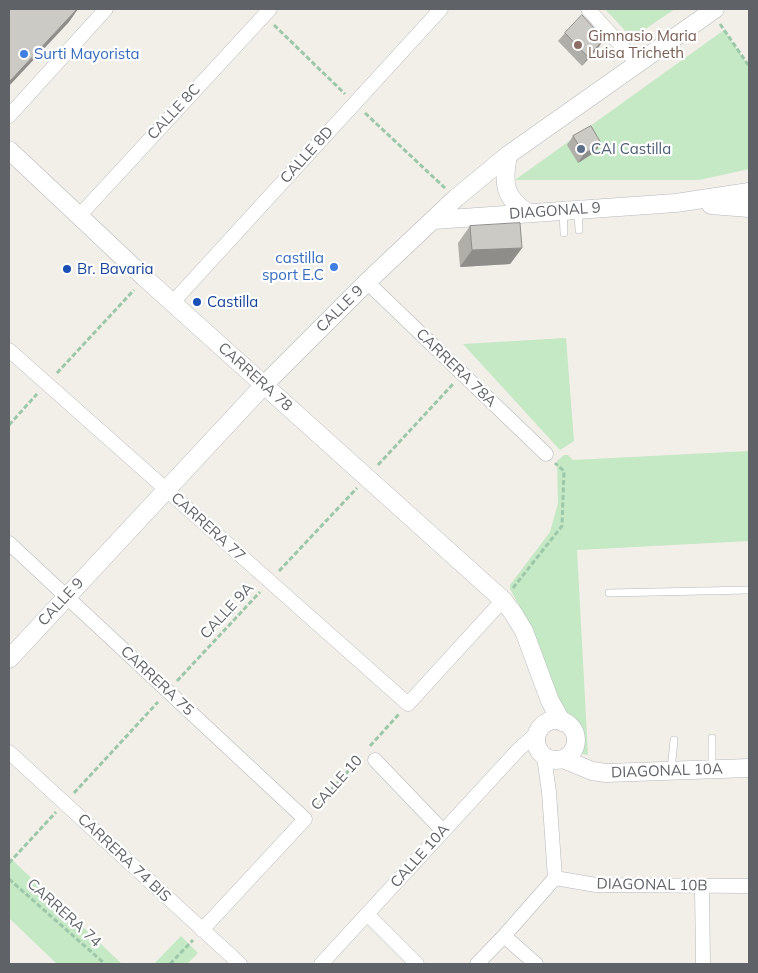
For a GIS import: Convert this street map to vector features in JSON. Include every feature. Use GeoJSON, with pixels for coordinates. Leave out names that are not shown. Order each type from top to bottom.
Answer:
{"type":"FeatureCollection","features":[{"type":"Feature","properties":{"kind":"street"},"geometry":{"type":"LineString","coordinates":[[9,116],[106,9]]}},
{"type":"Feature","properties":{"kind":"street","name":"CALLE 8C"},"geometry":{"type":"LineString","coordinates":[[79,216],[270,9]]}},
{"type":"Feature","properties":{"kind":"street","name":"CALLE 8D"},"geometry":{"type":"LineString","coordinates":[[173,302],[441,9]]}},
{"type":"Feature","properties":{"kind":"street"},"geometry":{"type":"LineString","coordinates":[[588,9],[637,63]]}},
{"type":"Feature","properties":{"kind":"street","name":"CALLE 9"},"geometry":{"type":"LineString","coordinates":[[9,659],[264,385],[367,282],[434,220],[508,155],[713,10]]}},
{"type":"Feature","properties":{"kind":"street","name":"CARRERA 78"},"geometry":{"type":"LineString","coordinates":[[9,150],[264,385],[503,600],[513,612],[524,631],[550,701],[550,743]]}},
{"type":"Feature","properties":{"kind":"street"},"geometry":{"type":"LineString","coordinates":[[508,155],[505,183],[508,193],[520,208],[529,213]]}},
{"type":"Feature","properties":{"kind":"street","name":"DIAGONAL 9"},"geometry":{"type":"LineString","coordinates":[[434,220],[676,203],[749,192]]}},
{"type":"Feature","properties":{"kind":"street","name":"DIAGONAL 9"},"geometry":{"type":"LineString","coordinates":[[676,203],[749,208]]}},
{"type":"Feature","properties":{"kind":"street","name":"CARRERA 78A"},"geometry":{"type":"LineString","coordinates":[[367,282],[546,454]]}},
{"type":"Feature","properties":{"kind":"street","name":"CARRERA 77"},"geometry":{"type":"LineString","coordinates":[[9,350],[408,704]]}},
{"type":"Feature","properties":{"kind":"street","name":"CARRERA 75"},"geometry":{"type":"LineString","coordinates":[[9,543],[305,819]]}},
{"type":"Feature","properties":{"kind":"street"},"geometry":{"type":"LineString","coordinates":[[408,704],[503,600]]}},
{"type":"Feature","properties":{"kind":"street"},"geometry":{"type":"LineString","coordinates":[[477,964],[554,878],[549,792],[550,743],[569,725],[576,738],[573,751],[550,743]]}},
{"type":"Feature","properties":{"kind":"street","name":"CALLE 10A"},"geometry":{"type":"LineString","coordinates":[[321,964],[519,749],[550,743]]}},
{"type":"Feature","properties":{"kind":"street","name":"DIAGONAL 10A"},"geometry":{"type":"LineString","coordinates":[[550,743],[586,768],[606,773],[749,768]]}},
{"type":"Feature","properties":{"kind":"street"},"geometry":{"type":"LineString","coordinates":[[575,745],[586,768]]}},
{"type":"Feature","properties":{"kind":"street","name":"CARRERA 74 BIS"},"geometry":{"type":"LineString","coordinates":[[9,752],[240,964]]}},
{"type":"Feature","properties":{"kind":"street"},"geometry":{"type":"LineString","coordinates":[[375,760],[444,831]]}},
{"type":"Feature","properties":{"kind":"street","name":"CALLE 10"},"geometry":{"type":"LineString","coordinates":[[202,930],[305,819]]}},
{"type":"Feature","properties":{"kind":"street","name":"DIAGONAL 10B"},"geometry":{"type":"LineString","coordinates":[[554,878],[596,885],[749,886]]}},
{"type":"Feature","properties":{"kind":"street"},"geometry":{"type":"LineString","coordinates":[[702,887],[703,964]]}},
{"type":"Feature","properties":{"kind":"street"},"geometry":{"type":"LineString","coordinates":[[367,914],[417,964]]}},
{"type":"Feature","properties":{"kind":"street"},"geometry":{"type":"LineString","coordinates":[[504,936],[536,964]]}},
{"type":"Feature","properties":{"kind":"lane"},"geometry":{"type":"LineString","coordinates":[[570,210],[579,230]]}},
{"type":"Feature","properties":{"kind":"lane"},"geometry":{"type":"LineString","coordinates":[[564,233],[570,210]]}},
{"type":"Feature","properties":{"kind":"lane"},"geometry":{"type":"LineString","coordinates":[[608,593],[749,590]]}},
{"type":"Feature","properties":{"kind":"lane"},"geometry":{"type":"LineString","coordinates":[[712,738],[712,769]]}},
{"type":"Feature","properties":{"kind":"lane"},"geometry":{"type":"LineString","coordinates":[[671,771],[674,740]]}},
{"type":"Feature","properties":{"kind":"path"},"geometry":{"type":"LineString","coordinates":[[713,10],[749,66]]}},
{"type":"Feature","properties":{"kind":"path"},"geometry":{"type":"LineString","coordinates":[[9,425],[138,286]]}},
{"type":"Feature","properties":{"kind":"path","name":"CALLE 9A"},"geometry":{"type":"LineString","coordinates":[[9,863],[462,374]]}},
{"type":"Feature","properties":{"kind":"path"},"geometry":{"type":"LineString","coordinates":[[503,600],[562,526],[564,471],[546,454]]}},
{"type":"Feature","properties":{"kind":"path","name":"CALLE 10"},"geometry":{"type":"LineString","coordinates":[[305,819],[408,704]]}},
{"type":"Feature","properties":{"kind":"path","name":"CARRERA 74"},"geometry":{"type":"LineString","coordinates":[[9,879],[105,964]]}},
{"type":"Feature","properties":{"kind":"path"},"geometry":{"type":"LineString","coordinates":[[170,964],[202,930]]}},
{"type":"Feature","properties":{"kind":"green space"},"geometry":{"type":"Polygon","coordinates":[[[605,9],[675,9],[632,38],[605,9]]]}},
{"type":"Feature","properties":{"kind":"green space"},"geometry":{"type":"Polygon","coordinates":[[[724,30],[749,66],[749,169],[699,180],[515,180],[724,30]]]}},
{"type":"Feature","properties":{"kind":"green space"},"geometry":{"type":"Polygon","coordinates":[[[566,338],[574,441],[560,450],[463,344],[566,338]]]}},
{"type":"Feature","properties":{"kind":"green space"},"geometry":{"type":"Polygon","coordinates":[[[749,451],[749,541],[577,550],[588,755],[583,754],[579,751],[530,625],[510,589],[510,585],[550,532],[558,503],[557,461],[564,455],[568,455],[573,460],[749,451]]]}},
{"type":"Feature","properties":{"kind":"green space"},"geometry":{"type":"Polygon","coordinates":[[[9,857],[122,964],[57,964],[9,918],[9,857]]]}},
{"type":"Feature","properties":{"kind":"green space"},"geometry":{"type":"Polygon","coordinates":[[[181,936],[198,953],[187,964],[154,964],[181,936]]]}},
{"type":"Feature","properties":{"kind":"building","name":"Surti Mayorista"},"geometry":{"type":"Polygon","coordinates":[[[9,9],[77,9],[10,81],[9,80],[9,9]]]}},
{"type":"Feature","properties":{"kind":"building"},"geometry":{"type":"Polygon","coordinates":[[[582,15],[604,39],[588,57],[565,33],[582,15]]]}},
{"type":"Feature","properties":{"kind":"building"},"geometry":{"type":"Polygon","coordinates":[[[591,126],[601,143],[584,154],[573,136],[591,126]]]}},
{"type":"Feature","properties":{"kind":"building"},"geometry":{"type":"Polygon","coordinates":[[[520,223],[522,248],[472,250],[470,226],[520,223]]]}},
{"type":"Feature","properties":{"kind":"place","name":"Gimnasio Maria Luisa Tricheth"},"geometry":{"type":"Point","coordinates":[578,45]}},
{"type":"Feature","properties":{"kind":"place","name":"Surti Mayorista"},"geometry":{"type":"Point","coordinates":[24,54]}},
{"type":"Feature","properties":{"kind":"place","name":"CAI Castilla"},"geometry":{"type":"Point","coordinates":[581,149]}},
{"type":"Feature","properties":{"kind":"place","name":"castilla sport E.C"},"geometry":{"type":"Point","coordinates":[334,267]}},
{"type":"Feature","properties":{"kind":"place","name":"Br. Bavaria"},"geometry":{"type":"Point","coordinates":[67,269]}},
{"type":"Feature","properties":{"kind":"place","name":"Castilla"},"geometry":{"type":"Point","coordinates":[197,302]}}]}
